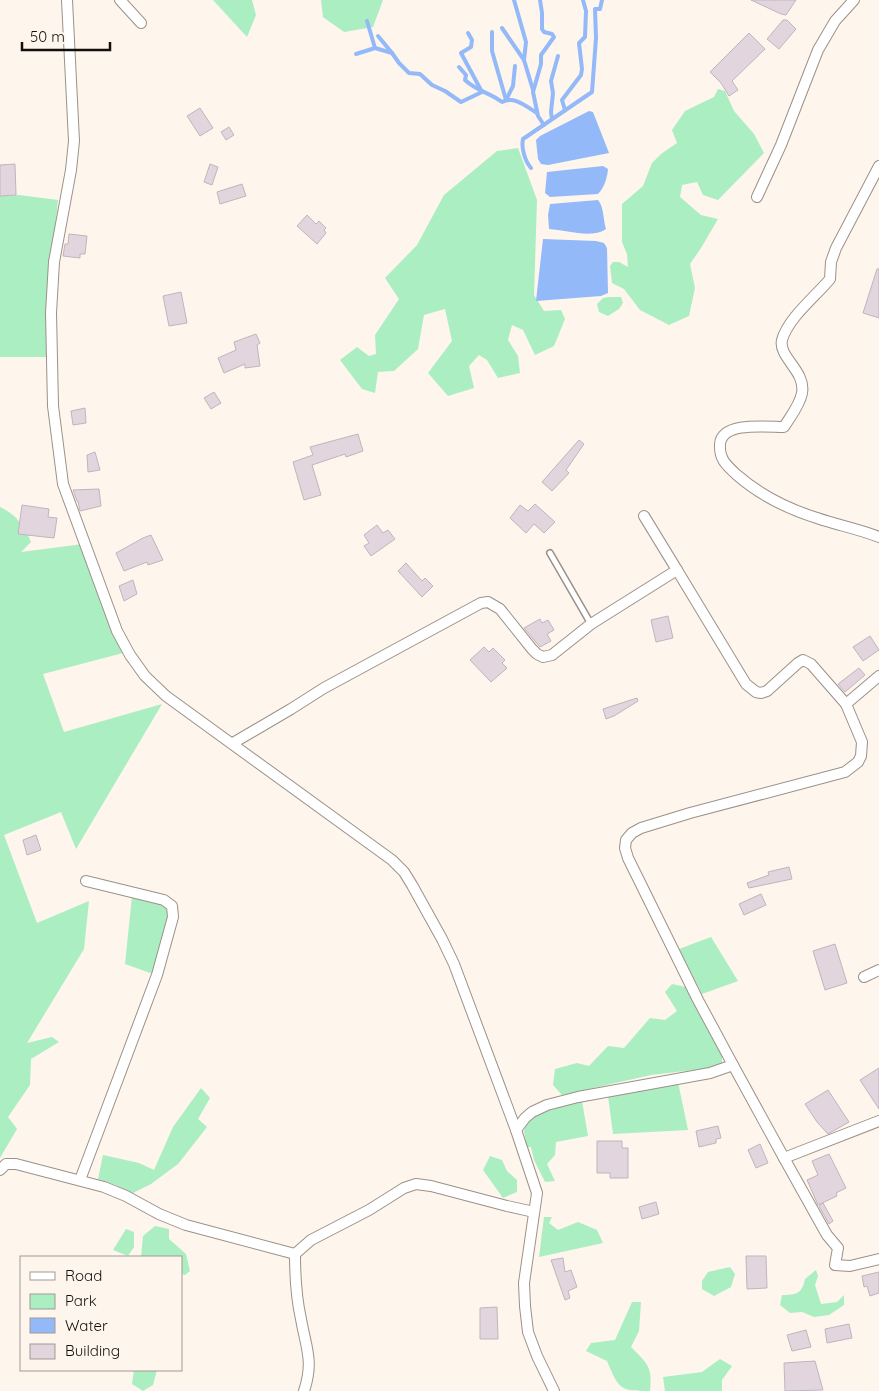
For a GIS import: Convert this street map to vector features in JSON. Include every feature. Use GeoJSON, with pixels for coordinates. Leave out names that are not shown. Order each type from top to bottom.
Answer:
{"type":"FeatureCollection","features":[{"type":"Feature","properties":{"kind":"street"},"geometry":{"type":"LineString","coordinates":[[67,0],[74,141],[71,170],[54,262],[51,313],[52,393],[61,473],[69,502],[87,547],[116,631],[145,676],[166,696],[392,860],[404,872],[429,914],[454,964],[516,1130],[537,1193],[524,1283],[525,1306],[528,1332],[554,1391]]}},
{"type":"Feature","properties":{"kind":"street"},"geometry":{"type":"LineString","coordinates":[[120,0],[141,23]]}},
{"type":"Feature","properties":{"kind":"street"},"geometry":{"type":"LineString","coordinates":[[757,197],[781,145],[818,50],[834,21],[854,0]]}},
{"type":"Feature","properties":{"kind":"street"},"geometry":{"type":"LineString","coordinates":[[879,166],[836,248],[831,262],[830,279],[802,309],[786,330],[783,338],[784,351],[800,375],[802,385],[799,401],[784,427],[756,426],[735,428],[726,432],[721,438],[720,447],[720,456],[725,465],[746,483],[767,497],[817,518],[879,537]]}},
{"type":"Feature","properties":{"kind":"street"},"geometry":{"type":"LineString","coordinates":[[644,516],[746,684],[751,689],[761,693],[767,691],[803,660],[811,664],[846,704],[862,742],[862,756],[854,767],[845,772],[690,812],[642,828],[632,833],[626,840],[625,848],[628,858],[698,1000],[784,1158],[828,1235],[838,1248],[835,1266],[850,1266],[879,1259]]}},
{"type":"Feature","properties":{"kind":"street"},"geometry":{"type":"LineString","coordinates":[[233,743],[324,688],[481,603],[488,602],[500,609],[537,654],[543,656],[552,655],[591,624],[677,570]]}},
{"type":"Feature","properties":{"kind":"street"},"geometry":{"type":"LineString","coordinates":[[846,704],[879,676]]}},
{"type":"Feature","properties":{"kind":"street"},"geometry":{"type":"LineString","coordinates":[[80,1180],[157,975],[173,917],[172,906],[164,900],[86,881]]}},
{"type":"Feature","properties":{"kind":"street"},"geometry":{"type":"LineString","coordinates":[[864,977],[879,970]]}},
{"type":"Feature","properties":{"kind":"street"},"geometry":{"type":"LineString","coordinates":[[516,1130],[532,1112],[547,1105],[578,1097],[710,1074],[733,1065]]}},
{"type":"Feature","properties":{"kind":"street"},"geometry":{"type":"LineString","coordinates":[[784,1158],[879,1121]]}},
{"type":"Feature","properties":{"kind":"street"},"geometry":{"type":"LineString","coordinates":[[0,1170],[6,1164],[16,1164],[80,1180],[126,1196],[186,1226],[295,1254]]}},
{"type":"Feature","properties":{"kind":"street"},"geometry":{"type":"LineString","coordinates":[[304,1391],[309,1376],[309,1352],[295,1281],[295,1254],[311,1240],[369,1210],[404,1188],[416,1184],[534,1212]]}},
{"type":"Feature","properties":{"kind":"lane"},"geometry":{"type":"LineString","coordinates":[[550,553],[591,624]]}},
{"type":"Feature","properties":{"kind":"green space"},"geometry":{"type":"Polygon","coordinates":[[[213,0],[252,0],[256,15],[247,37],[213,0]]]}},
{"type":"Feature","properties":{"kind":"green space"},"geometry":{"type":"Polygon","coordinates":[[[321,0],[383,0],[373,27],[344,32],[323,17],[321,0]]]}},
{"type":"Feature","properties":{"kind":"green space"},"geometry":{"type":"Polygon","coordinates":[[[718,89],[725,91],[734,111],[754,134],[764,153],[718,200],[703,195],[697,182],[682,185],[680,197],[701,215],[718,219],[690,264],[695,288],[689,316],[669,325],[640,310],[624,289],[612,283],[610,266],[613,262],[619,262],[628,267],[627,254],[622,242],[622,204],[643,186],[652,163],[677,143],[672,130],[685,111],[714,97],[718,89]]]}},
{"type":"Feature","properties":{"kind":"green space"},"geometry":{"type":"Polygon","coordinates":[[[518,148],[537,200],[534,295],[544,311],[561,310],[565,319],[554,346],[535,355],[523,330],[512,325],[508,340],[518,356],[520,373],[498,378],[487,360],[479,355],[469,366],[474,388],[448,396],[428,373],[452,341],[445,309],[424,315],[418,349],[394,371],[378,372],[375,393],[362,389],[340,360],[357,347],[369,356],[376,354],[375,335],[399,299],[385,278],[417,245],[444,195],[497,151],[518,148]]]}},
{"type":"Feature","properties":{"kind":"green space"},"geometry":{"type":"Polygon","coordinates":[[[19,195],[58,200],[50,283],[49,357],[0,357],[0,196],[19,195]]]}},
{"type":"Feature","properties":{"kind":"green space"},"geometry":{"type":"Polygon","coordinates":[[[621,297],[623,303],[619,309],[608,316],[599,312],[597,304],[603,298],[621,297]]]}},
{"type":"Feature","properties":{"kind":"green space"},"geometry":{"type":"Polygon","coordinates":[[[0,507],[15,517],[31,542],[21,552],[83,544],[116,640],[123,653],[43,674],[64,732],[162,704],[76,849],[61,812],[4,835],[37,923],[89,901],[84,949],[27,1043],[52,1037],[59,1042],[31,1059],[30,1085],[8,1117],[17,1129],[0,1158],[0,507]]]}},
{"type":"Feature","properties":{"kind":"green space"},"geometry":{"type":"Polygon","coordinates":[[[132,896],[161,903],[169,908],[171,918],[153,974],[125,964],[132,896]]]}},
{"type":"Feature","properties":{"kind":"green space"},"geometry":{"type":"Polygon","coordinates":[[[711,937],[738,981],[702,994],[679,949],[711,937]]]}},
{"type":"Feature","properties":{"kind":"green space"},"geometry":{"type":"Polygon","coordinates":[[[672,984],[686,987],[722,1054],[722,1064],[711,1068],[651,1075],[562,1095],[553,1085],[555,1069],[577,1063],[589,1066],[608,1046],[624,1048],[650,1018],[665,1020],[677,1011],[665,992],[672,984]]]}},
{"type":"Feature","properties":{"kind":"green space"},"geometry":{"type":"Polygon","coordinates":[[[678,1082],[688,1130],[613,1134],[608,1096],[678,1082]]]}},
{"type":"Feature","properties":{"kind":"green space"},"geometry":{"type":"Polygon","coordinates":[[[201,1088],[210,1098],[198,1119],[207,1127],[178,1164],[151,1184],[131,1194],[116,1185],[98,1179],[103,1155],[139,1163],[154,1170],[173,1127],[201,1088]]]}},
{"type":"Feature","properties":{"kind":"green space"},"geometry":{"type":"Polygon","coordinates":[[[582,1101],[588,1136],[556,1142],[555,1155],[547,1164],[555,1181],[545,1182],[534,1160],[531,1147],[527,1147],[524,1131],[527,1121],[543,1110],[582,1101]]]}},
{"type":"Feature","properties":{"kind":"green space"},"geometry":{"type":"Polygon","coordinates":[[[490,1156],[502,1160],[507,1171],[517,1180],[517,1192],[503,1198],[483,1170],[490,1156]]]}},
{"type":"Feature","properties":{"kind":"green space"},"geometry":{"type":"Polygon","coordinates":[[[544,1217],[552,1217],[549,1223],[558,1230],[578,1222],[597,1230],[603,1243],[539,1257],[544,1217]]]}},
{"type":"Feature","properties":{"kind":"green space"},"geometry":{"type":"Polygon","coordinates":[[[155,1226],[169,1229],[169,1239],[186,1254],[190,1271],[185,1275],[182,1274],[182,1256],[141,1256],[143,1236],[155,1226]]]}},
{"type":"Feature","properties":{"kind":"green space"},"geometry":{"type":"Polygon","coordinates":[[[126,1229],[134,1232],[134,1247],[128,1256],[113,1250],[126,1229]]]}},
{"type":"Feature","properties":{"kind":"green space"},"geometry":{"type":"Polygon","coordinates":[[[730,1267],[735,1274],[731,1287],[714,1296],[702,1289],[702,1281],[708,1272],[730,1267]]]}},
{"type":"Feature","properties":{"kind":"green space"},"geometry":{"type":"Polygon","coordinates":[[[816,1270],[818,1276],[815,1285],[821,1304],[837,1302],[844,1295],[844,1305],[829,1315],[814,1317],[802,1312],[790,1313],[780,1305],[782,1295],[798,1293],[805,1279],[816,1270]]]}},
{"type":"Feature","properties":{"kind":"green space"},"geometry":{"type":"Polygon","coordinates":[[[632,1302],[641,1302],[639,1331],[631,1347],[648,1366],[651,1376],[650,1391],[626,1389],[621,1386],[614,1378],[607,1361],[586,1351],[591,1343],[615,1340],[632,1302]]]}},
{"type":"Feature","properties":{"kind":"green space"},"geometry":{"type":"Polygon","coordinates":[[[720,1359],[732,1366],[722,1380],[722,1391],[665,1391],[663,1377],[702,1372],[720,1359]]]}},
{"type":"Feature","properties":{"kind":"green space"},"geometry":{"type":"Polygon","coordinates":[[[134,1371],[157,1371],[153,1385],[143,1391],[132,1384],[134,1371]]]}},
{"type":"Feature","properties":{"kind":"water"},"geometry":{"type":"Polygon","coordinates":[[[589,111],[593,112],[609,153],[548,165],[541,164],[538,159],[536,140],[540,136],[589,111]]]}},
{"type":"Feature","properties":{"kind":"water"},"geometry":{"type":"Polygon","coordinates":[[[603,166],[608,169],[608,173],[604,186],[598,194],[550,197],[545,193],[547,172],[603,166]]]}},
{"type":"Feature","properties":{"kind":"water"},"geometry":{"type":"Polygon","coordinates":[[[598,200],[606,229],[586,234],[549,229],[548,215],[550,204],[598,200]]]}},
{"type":"Feature","properties":{"kind":"water"},"geometry":{"type":"Polygon","coordinates":[[[543,239],[604,243],[607,248],[608,293],[601,296],[536,301],[543,239]]]}},
{"type":"Feature","properties":{"kind":"building"},"geometry":{"type":"Polygon","coordinates":[[[751,0],[796,0],[786,15],[751,0]]]}},
{"type":"Feature","properties":{"kind":"building"},"geometry":{"type":"Polygon","coordinates":[[[783,20],[787,20],[796,29],[779,49],[767,39],[783,20]]]}},
{"type":"Feature","properties":{"kind":"building"},"geometry":{"type":"Polygon","coordinates":[[[749,33],[765,49],[732,81],[738,90],[729,96],[721,83],[710,72],[749,33]]]}},
{"type":"Feature","properties":{"kind":"building"},"geometry":{"type":"Polygon","coordinates":[[[200,108],[213,128],[200,136],[187,116],[200,108]]]}},
{"type":"Feature","properties":{"kind":"building"},"geometry":{"type":"Polygon","coordinates":[[[229,127],[234,135],[226,140],[221,132],[229,127]]]}},
{"type":"Feature","properties":{"kind":"building"},"geometry":{"type":"Polygon","coordinates":[[[15,164],[16,195],[0,196],[0,165],[15,164]]]}},
{"type":"Feature","properties":{"kind":"building"},"geometry":{"type":"Polygon","coordinates":[[[210,164],[218,167],[212,185],[204,182],[210,164]]]}},
{"type":"Feature","properties":{"kind":"building"},"geometry":{"type":"Polygon","coordinates":[[[242,184],[246,196],[220,204],[217,192],[242,184]]]}},
{"type":"Feature","properties":{"kind":"building"},"geometry":{"type":"Polygon","coordinates":[[[307,215],[316,224],[319,221],[326,228],[324,230],[326,233],[317,244],[297,226],[307,215]]]}},
{"type":"Feature","properties":{"kind":"building"},"geometry":{"type":"Polygon","coordinates":[[[69,234],[87,236],[85,254],[80,254],[80,258],[63,256],[65,244],[68,244],[69,234]]]}},
{"type":"Feature","properties":{"kind":"building"},"geometry":{"type":"Polygon","coordinates":[[[877,269],[879,269],[879,318],[863,313],[877,269]]]}},
{"type":"Feature","properties":{"kind":"building"},"geometry":{"type":"Polygon","coordinates":[[[181,292],[187,323],[169,326],[163,296],[181,292]]]}},
{"type":"Feature","properties":{"kind":"building"},"geometry":{"type":"Polygon","coordinates":[[[256,334],[260,343],[257,345],[260,366],[245,368],[245,364],[224,373],[218,358],[236,350],[234,342],[256,334]]]}},
{"type":"Feature","properties":{"kind":"building"},"geometry":{"type":"Polygon","coordinates":[[[214,392],[221,403],[211,409],[204,398],[214,392]]]}},
{"type":"Feature","properties":{"kind":"building"},"geometry":{"type":"Polygon","coordinates":[[[85,408],[86,423],[73,425],[71,411],[85,408]]]}},
{"type":"Feature","properties":{"kind":"building"},"geometry":{"type":"Polygon","coordinates":[[[358,434],[363,451],[346,457],[345,454],[312,465],[321,495],[304,500],[293,462],[313,455],[310,447],[358,434]]]}},
{"type":"Feature","properties":{"kind":"building"},"geometry":{"type":"Polygon","coordinates":[[[579,440],[584,444],[566,470],[569,473],[552,491],[542,482],[579,440]]]}},
{"type":"Feature","properties":{"kind":"building"},"geometry":{"type":"Polygon","coordinates":[[[95,452],[100,470],[88,472],[87,455],[95,452]]]}},
{"type":"Feature","properties":{"kind":"building"},"geometry":{"type":"Polygon","coordinates":[[[99,489],[101,506],[80,511],[73,490],[99,489]]]}},
{"type":"Feature","properties":{"kind":"building"},"geometry":{"type":"Polygon","coordinates":[[[535,504],[555,522],[544,533],[534,524],[526,533],[510,518],[520,505],[528,511],[535,504]]]}},
{"type":"Feature","properties":{"kind":"building"},"geometry":{"type":"Polygon","coordinates":[[[22,505],[49,509],[48,517],[57,518],[54,538],[18,534],[22,505]]]}},
{"type":"Feature","properties":{"kind":"building"},"geometry":{"type":"Polygon","coordinates":[[[377,525],[383,533],[388,530],[395,539],[371,556],[364,546],[369,543],[364,535],[377,525]]]}},
{"type":"Feature","properties":{"kind":"building"},"geometry":{"type":"Polygon","coordinates":[[[151,535],[163,560],[148,565],[147,562],[124,571],[116,553],[151,535]]]}},
{"type":"Feature","properties":{"kind":"building"},"geometry":{"type":"Polygon","coordinates":[[[406,563],[422,581],[425,578],[433,586],[422,597],[398,571],[406,563]]]}},
{"type":"Feature","properties":{"kind":"building"},"geometry":{"type":"Polygon","coordinates":[[[133,580],[137,594],[124,601],[119,586],[133,580]]]}},
{"type":"Feature","properties":{"kind":"building"},"geometry":{"type":"Polygon","coordinates":[[[668,616],[673,638],[656,642],[651,620],[668,616]]]}},
{"type":"Feature","properties":{"kind":"building"},"geometry":{"type":"Polygon","coordinates":[[[540,619],[542,623],[548,620],[554,630],[547,634],[551,641],[540,647],[524,628],[540,619]]]}},
{"type":"Feature","properties":{"kind":"building"},"geometry":{"type":"Polygon","coordinates":[[[870,636],[879,650],[863,661],[853,647],[870,636]]]}},
{"type":"Feature","properties":{"kind":"building"},"geometry":{"type":"Polygon","coordinates":[[[484,647],[489,652],[493,648],[505,660],[502,663],[507,668],[491,682],[470,660],[484,647]]]}},
{"type":"Feature","properties":{"kind":"building"},"geometry":{"type":"Polygon","coordinates":[[[859,668],[865,675],[845,692],[838,684],[859,668]]]}},
{"type":"Feature","properties":{"kind":"building"},"geometry":{"type":"Polygon","coordinates":[[[637,698],[638,701],[606,719],[603,709],[637,698]]]}},
{"type":"Feature","properties":{"kind":"building"},"geometry":{"type":"Polygon","coordinates":[[[36,835],[41,850],[27,855],[23,840],[36,835]]]}},
{"type":"Feature","properties":{"kind":"building"},"geometry":{"type":"Polygon","coordinates":[[[789,867],[792,879],[749,888],[747,883],[769,875],[768,872],[789,867]]]}},
{"type":"Feature","properties":{"kind":"building"},"geometry":{"type":"Polygon","coordinates":[[[761,894],[766,905],[744,915],[739,904],[761,894]]]}},
{"type":"Feature","properties":{"kind":"building"},"geometry":{"type":"Polygon","coordinates":[[[835,944],[847,983],[825,990],[813,951],[835,944]]]}},
{"type":"Feature","properties":{"kind":"building"},"geometry":{"type":"Polygon","coordinates":[[[879,1068],[879,1109],[860,1080],[879,1068]]]}},
{"type":"Feature","properties":{"kind":"building"},"geometry":{"type":"Polygon","coordinates":[[[828,1090],[849,1122],[828,1134],[805,1104],[828,1090]]]}},
{"type":"Feature","properties":{"kind":"building"},"geometry":{"type":"Polygon","coordinates":[[[718,1126],[721,1138],[716,1139],[716,1143],[699,1147],[696,1131],[718,1126]]]}},
{"type":"Feature","properties":{"kind":"building"},"geometry":{"type":"Polygon","coordinates":[[[597,1141],[622,1141],[622,1148],[628,1148],[628,1178],[610,1178],[610,1173],[597,1173],[597,1141]]]}},
{"type":"Feature","properties":{"kind":"building"},"geometry":{"type":"Polygon","coordinates":[[[760,1144],[768,1163],[756,1168],[748,1150],[760,1144]]]}},
{"type":"Feature","properties":{"kind":"building"},"geometry":{"type":"Polygon","coordinates":[[[829,1154],[846,1188],[836,1193],[837,1196],[818,1205],[807,1180],[818,1175],[812,1161],[829,1154]]]}},
{"type":"Feature","properties":{"kind":"building"},"geometry":{"type":"Polygon","coordinates":[[[656,1202],[659,1214],[642,1219],[639,1207],[656,1202]]]}},
{"type":"Feature","properties":{"kind":"building"},"geometry":{"type":"Polygon","coordinates":[[[823,1203],[833,1221],[829,1224],[819,1206],[823,1203]]]}},
{"type":"Feature","properties":{"kind":"building"},"geometry":{"type":"Polygon","coordinates":[[[746,1256],[766,1256],[767,1288],[747,1289],[746,1256]]]}},
{"type":"Feature","properties":{"kind":"building"},"geometry":{"type":"Polygon","coordinates":[[[563,1258],[565,1272],[571,1270],[577,1287],[568,1291],[570,1298],[565,1300],[551,1260],[563,1258]]]}},
{"type":"Feature","properties":{"kind":"building"},"geometry":{"type":"Polygon","coordinates":[[[879,1272],[879,1293],[870,1296],[867,1286],[864,1287],[862,1276],[879,1272]]]}},
{"type":"Feature","properties":{"kind":"building"},"geometry":{"type":"Polygon","coordinates":[[[497,1307],[498,1339],[480,1339],[480,1308],[497,1307]]]}},
{"type":"Feature","properties":{"kind":"building"},"geometry":{"type":"Polygon","coordinates":[[[849,1324],[852,1338],[827,1343],[825,1329],[849,1324]]]}},
{"type":"Feature","properties":{"kind":"building"},"geometry":{"type":"Polygon","coordinates":[[[806,1330],[811,1347],[792,1351],[787,1335],[806,1330]]]}},
{"type":"Feature","properties":{"kind":"building"},"geometry":{"type":"Polygon","coordinates":[[[815,1361],[823,1390],[785,1391],[784,1363],[815,1361]]]}},
{"type":"Feature","properties":{"kind":"waterway"},"geometry":{"type":"LineString","coordinates":[[514,0],[526,42],[524,60]]}},
{"type":"Feature","properties":{"kind":"waterway"},"geometry":{"type":"LineString","coordinates":[[540,0],[542,29],[554,37],[541,55],[541,64],[533,92],[538,116],[544,125]]}},
{"type":"Feature","properties":{"kind":"waterway"},"geometry":{"type":"LineString","coordinates":[[565,110],[562,100],[581,75],[582,69],[579,43],[585,37],[586,11],[583,0]]}},
{"type":"Feature","properties":{"kind":"waterway"},"geometry":{"type":"LineString","coordinates":[[531,168],[524,154],[523,139],[592,92],[596,38],[595,9],[600,9],[602,0]]}},
{"type":"Feature","properties":{"kind":"waterway"},"geometry":{"type":"LineString","coordinates":[[367,21],[375,48]]}},
{"type":"Feature","properties":{"kind":"waterway"},"geometry":{"type":"LineString","coordinates":[[502,28],[524,60],[533,90]]}},
{"type":"Feature","properties":{"kind":"waterway"},"geometry":{"type":"LineString","coordinates":[[492,32],[492,51],[506,100]]}},
{"type":"Feature","properties":{"kind":"waterway"},"geometry":{"type":"LineString","coordinates":[[378,36],[409,73],[420,74],[432,85],[461,102],[482,92],[461,53],[471,47],[472,40],[468,33]]}},
{"type":"Feature","properties":{"kind":"waterway"},"geometry":{"type":"LineString","coordinates":[[356,54],[375,48],[392,53]]}},
{"type":"Feature","properties":{"kind":"waterway"},"geometry":{"type":"LineString","coordinates":[[552,119],[553,93],[551,81],[558,56]]}},
{"type":"Feature","properties":{"kind":"waterway"},"geometry":{"type":"LineString","coordinates":[[506,100],[513,86],[515,66]]}},
{"type":"Feature","properties":{"kind":"waterway"},"geometry":{"type":"LineString","coordinates":[[459,67],[466,75],[465,80],[474,87],[502,102],[507,100],[516,101],[537,113]]}}]}
